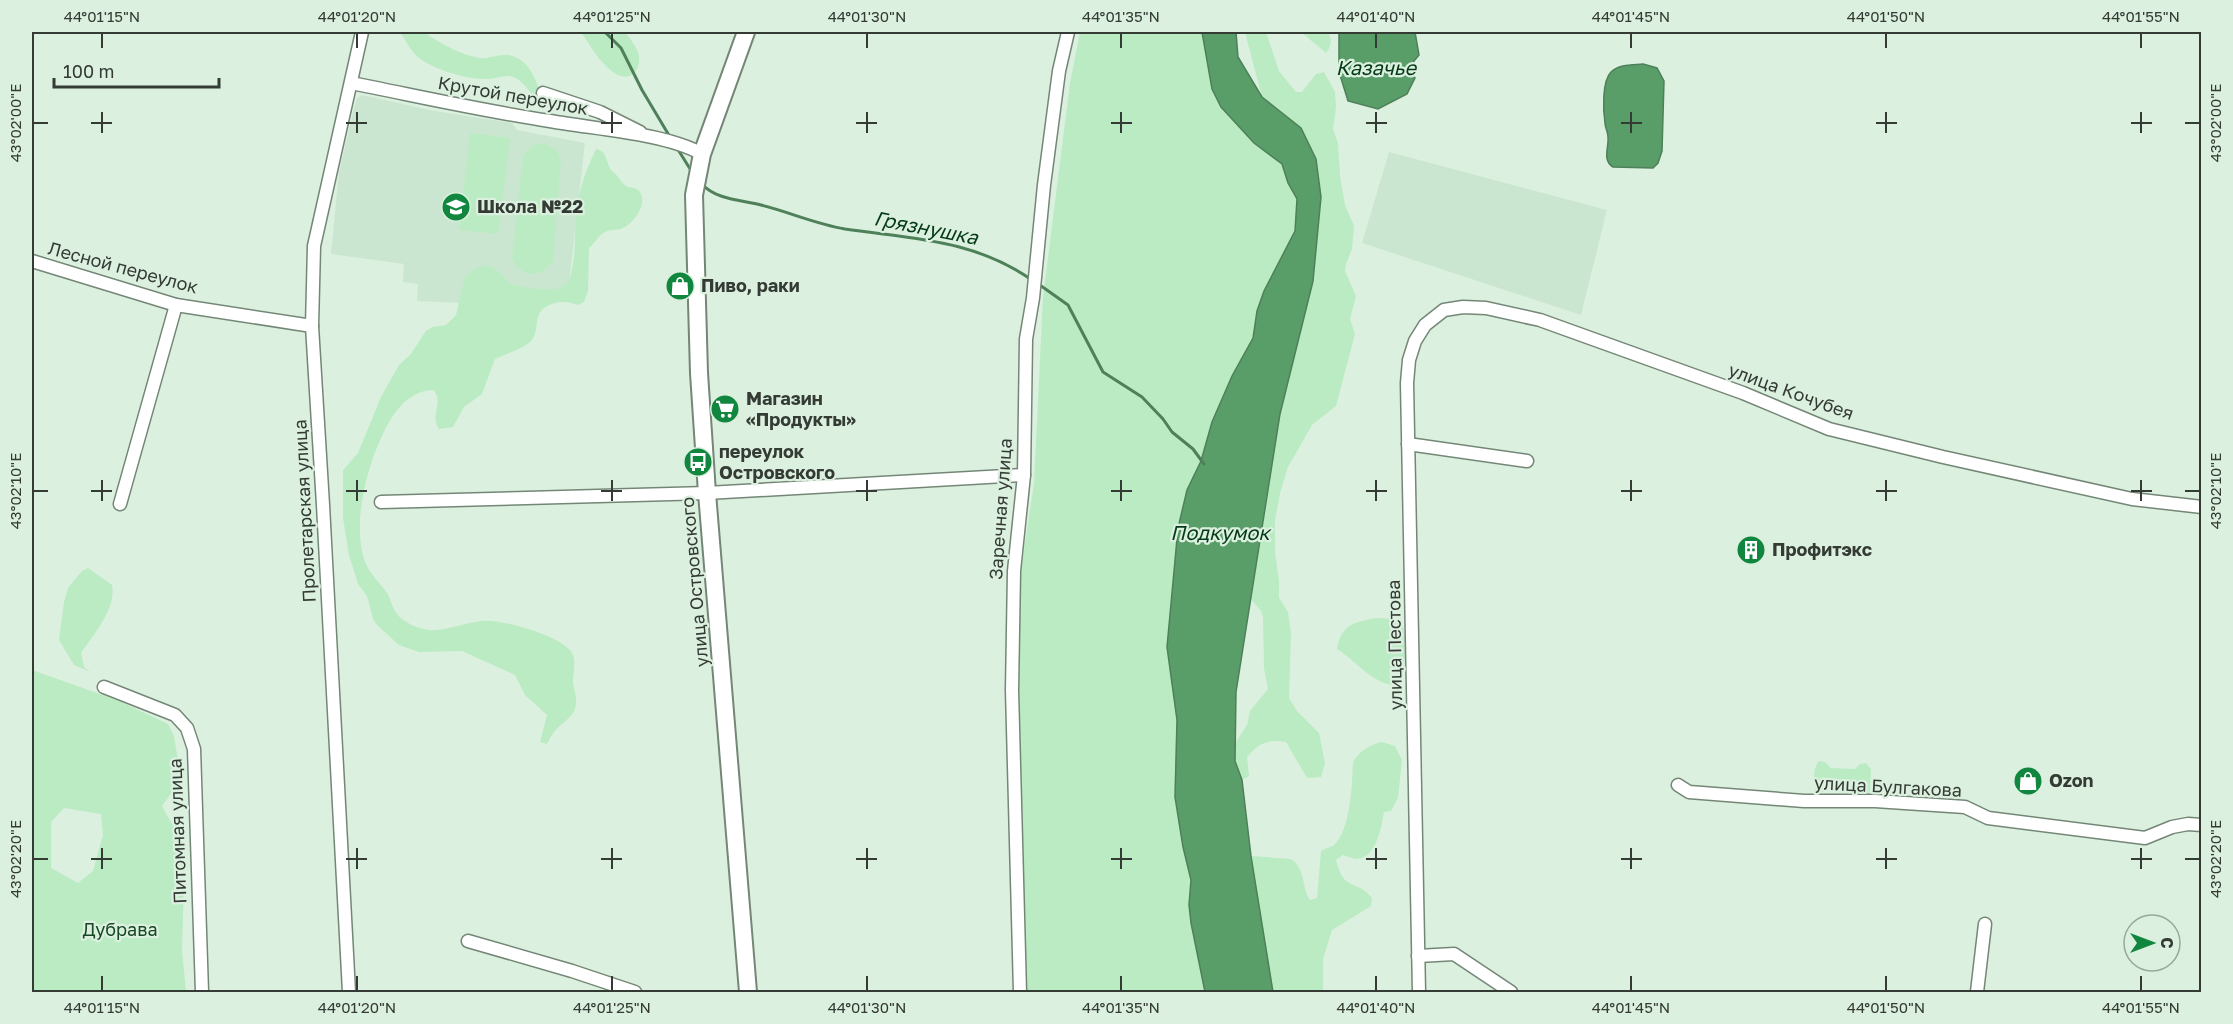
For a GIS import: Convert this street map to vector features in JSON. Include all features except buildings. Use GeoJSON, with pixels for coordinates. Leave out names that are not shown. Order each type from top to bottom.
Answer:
{"type":"FeatureCollection","features":[{"type":"Feature","properties":{"kind":"street","name":"Пролетарская улица"},"geometry":{"type":"LineString","coordinates":[[349,993],[324,505],[312,326],[314,246],[362,32]]}},
{"type":"Feature","properties":{"kind":"street","name":"улица Островского"},"geometry":{"type":"LineString","coordinates":[[746,32],[701,159],[694,195],[699,373],[707,493],[748,993]]}},
{"type":"Feature","properties":{"kind":"street","name":"Заречная улица"},"geometry":{"type":"LineString","coordinates":[[1020,993],[1012,632],[1014,571],[1024,475],[1026,339],[1034,289],[1059,71],[1068,32]]}},
{"type":"Feature","properties":{"kind":"street","name":"Крутой переулок"},"geometry":{"type":"LineString","coordinates":[[351,83],[521,117],[651,138],[685,146],[701,159]]}},
{"type":"Feature","properties":{"kind":"street"},"geometry":{"type":"LineString","coordinates":[[543,93],[600,112],[651,138]]}},
{"type":"Feature","properties":{"kind":"street","name":"Лесной переулок"},"geometry":{"type":"LineString","coordinates":[[32,261],[176,305],[312,326]]}},
{"type":"Feature","properties":{"kind":"street"},"geometry":{"type":"LineString","coordinates":[[120,504],[176,305]]}},
{"type":"Feature","properties":{"kind":"street","name":"улица Кочубея"},"geometry":{"type":"LineString","coordinates":[[1444,310],[1463,307],[1486,308],[1540,320],[1743,393],[1829,429],[2132,499],[2202,507]]}},
{"type":"Feature","properties":{"kind":"street","name":"улица Пестова"},"geometry":{"type":"LineString","coordinates":[[1419,993],[1408,360],[1415,341],[1425,325],[1444,310]]}},
{"type":"Feature","properties":{"kind":"street"},"geometry":{"type":"LineString","coordinates":[[1408,444],[1527,461]]}},
{"type":"Feature","properties":{"kind":"street"},"geometry":{"type":"LineString","coordinates":[[381,502],[707,493],[1024,475]]}},
{"type":"Feature","properties":{"kind":"street","name":"Питомная улица"},"geometry":{"type":"LineString","coordinates":[[104,687],[175,715],[187,728],[194,749],[202,993]]}},
{"type":"Feature","properties":{"kind":"street","name":"улица Булгакова"},"geometry":{"type":"LineString","coordinates":[[1678,785],[1689,792],[1804,801],[1875,801],[1965,807],[1988,818],[2145,838],[2172,827],[2188,824],[2202,825]]}},
{"type":"Feature","properties":{"kind":"street"},"geometry":{"type":"LineString","coordinates":[[1977,993],[1985,924]]}},
{"type":"Feature","properties":{"kind":"street"},"geometry":{"type":"LineString","coordinates":[[468,941],[572,971],[635,993]]}},
{"type":"Feature","properties":{"kind":"street"},"geometry":{"type":"LineString","coordinates":[[1418,956],[1454,954],[1511,993]]}},
{"type":"Feature","properties":{"kind":"shaded area","name":"Школа №22"},"geometry":{"type":"Polygon","coordinates":[[[362,95],[435,111],[512,123],[517,130],[585,143],[568,293],[485,304],[417,301],[418,284],[403,282],[404,264],[331,254],[339,172],[354,108],[357,98],[362,95]]]}},
{"type":"Feature","properties":{"kind":"shaded area"},"geometry":{"type":"Polygon","coordinates":[[[1389,152],[1607,210],[1581,315],[1362,243],[1389,152]]]}},
{"type":"Feature","properties":{"kind":"green space"},"geometry":{"type":"Polygon","coordinates":[[[400,32],[426,32],[446,46],[473,57],[509,55],[516,57],[531,71],[541,98],[536,99],[526,86],[510,76],[490,79],[473,78],[434,67],[416,55],[400,32]]]}},
{"type":"Feature","properties":{"kind":"green space"},"geometry":{"type":"Polygon","coordinates":[[[581,32],[625,32],[638,53],[639,62],[636,71],[624,77],[613,72],[599,58],[581,32]]]}},
{"type":"Feature","properties":{"kind":"green space"},"geometry":{"type":"Polygon","coordinates":[[[1080,32],[1202,32],[1212,89],[1221,107],[1254,143],[1282,164],[1288,183],[1297,199],[1295,231],[1264,291],[1257,311],[1253,338],[1232,376],[1212,422],[1201,461],[1187,490],[1178,528],[1167,647],[1177,720],[1175,797],[1191,880],[1189,905],[1191,923],[1205,992],[1025,992],[1017,678],[1020,576],[1034,483],[1043,297],[1070,83],[1080,32]]]}},
{"type":"Feature","properties":{"kind":"green space"},"geometry":{"type":"Polygon","coordinates":[[[1245,32],[1266,32],[1279,71],[1296,92],[1302,92],[1316,74],[1324,72],[1335,92],[1336,107],[1333,129],[1338,143],[1345,205],[1354,226],[1352,249],[1345,271],[1356,296],[1350,319],[1355,334],[1336,406],[1312,425],[1288,467],[1275,521],[1279,598],[1288,612],[1291,633],[1289,698],[1297,711],[1319,733],[1325,763],[1321,777],[1307,778],[1286,742],[1264,743],[1256,748],[1247,757],[1249,776],[1242,780],[1235,761],[1236,742],[1247,725],[1250,711],[1268,689],[1264,668],[1263,617],[1251,599],[1280,414],[1313,281],[1321,197],[1316,159],[1301,128],[1262,97],[1245,32]]]}},
{"type":"Feature","properties":{"kind":"green space"},"geometry":{"type":"Polygon","coordinates":[[[1301,32],[1328,32],[1331,42],[1326,53],[1301,32]]]}},
{"type":"Feature","properties":{"kind":"green space"},"geometry":{"type":"Polygon","coordinates":[[[470,133],[510,138],[498,234],[459,230],[470,133]]]}},
{"type":"Feature","properties":{"kind":"green space"},"geometry":{"type":"Polygon","coordinates":[[[542,143],[555,148],[561,159],[553,261],[543,271],[531,274],[520,269],[512,258],[523,156],[531,146],[542,143]]]}},
{"type":"Feature","properties":{"kind":"green space"},"geometry":{"type":"Polygon","coordinates":[[[596,149],[603,153],[611,170],[624,185],[639,191],[642,201],[639,212],[632,222],[621,229],[605,232],[589,248],[588,291],[584,302],[578,305],[558,302],[546,306],[538,316],[533,338],[521,348],[495,359],[482,394],[464,407],[453,427],[439,429],[436,424],[438,399],[433,390],[424,391],[408,399],[396,412],[376,450],[366,482],[360,516],[362,549],[366,564],[387,593],[395,612],[407,622],[420,628],[434,630],[491,621],[532,630],[568,648],[573,655],[574,662],[573,682],[576,705],[571,716],[554,732],[547,744],[540,742],[547,715],[525,695],[515,675],[462,651],[419,652],[399,645],[377,625],[373,619],[367,596],[358,584],[349,555],[343,518],[343,470],[358,453],[381,397],[399,365],[410,355],[426,331],[432,327],[446,325],[456,315],[465,277],[468,274],[486,265],[496,269],[508,282],[518,286],[555,289],[568,283],[574,257],[579,195],[596,149]]]}},
{"type":"Feature","properties":{"kind":"green space"},"geometry":{"type":"Polygon","coordinates":[[[88,568],[112,585],[113,594],[108,612],[81,653],[84,667],[90,672],[74,665],[59,640],[68,588],[82,571],[88,568]]]}},
{"type":"Feature","properties":{"kind":"green space"},"geometry":{"type":"Polygon","coordinates":[[[1376,618],[1393,619],[1404,628],[1405,657],[1400,686],[1390,685],[1374,678],[1337,649],[1342,635],[1350,626],[1376,618]]]}},
{"type":"Feature","properties":{"kind":"green space","name":"Дубрава"},"geometry":{"type":"Polygon","coordinates":[[[32,670],[117,700],[168,724],[174,736],[181,780],[162,806],[185,847],[182,949],[186,992],[32,992],[32,670]],[[64,808],[51,822],[51,868],[78,883],[93,871],[103,835],[101,814],[64,808]]]}},
{"type":"Feature","properties":{"kind":"green space"},"geometry":{"type":"Polygon","coordinates":[[[1382,742],[1395,746],[1402,760],[1398,798],[1391,811],[1384,812],[1377,840],[1369,853],[1357,859],[1343,855],[1336,860],[1343,877],[1372,898],[1371,906],[1332,930],[1323,959],[1323,992],[1273,992],[1251,856],[1291,859],[1299,868],[1310,900],[1317,898],[1321,851],[1334,845],[1340,838],[1347,818],[1353,762],[1365,749],[1382,742]]]}},
{"type":"Feature","properties":{"kind":"green space"},"geometry":{"type":"Polygon","coordinates":[[[1819,761],[1825,762],[1831,768],[1855,769],[1860,764],[1866,763],[1871,769],[1868,794],[1857,794],[1853,787],[1830,786],[1827,792],[1816,792],[1814,772],[1819,761]]]}},
{"type":"Feature","properties":{"kind":"water","name":"Подкумок"},"geometry":{"type":"Polygon","coordinates":[[[1202,32],[1236,32],[1238,57],[1262,97],[1301,128],[1316,159],[1321,197],[1313,281],[1280,414],[1236,692],[1235,761],[1242,780],[1251,856],[1273,992],[1205,992],[1191,923],[1189,905],[1191,880],[1175,797],[1177,720],[1167,647],[1178,528],[1187,490],[1201,461],[1212,422],[1232,376],[1253,338],[1257,311],[1264,291],[1295,231],[1297,199],[1288,183],[1282,164],[1254,143],[1221,107],[1212,89],[1202,32]]]}},
{"type":"Feature","properties":{"kind":"water","name":"Казачье"},"geometry":{"type":"Polygon","coordinates":[[[1339,32],[1415,32],[1419,55],[1414,61],[1412,73],[1415,78],[1407,94],[1378,109],[1348,101],[1339,72],[1339,32]]]}},
{"type":"Feature","properties":{"kind":"water"},"geometry":{"type":"Polygon","coordinates":[[[1643,64],[1657,68],[1664,81],[1662,151],[1658,163],[1653,168],[1613,167],[1607,157],[1608,137],[1604,104],[1606,82],[1611,72],[1618,68],[1643,64]]]}},
{"type":"Feature","properties":{"kind":"waterway","name":"Грязнушка"},"geometry":{"type":"LineString","coordinates":[[605,32],[621,48],[642,90],[670,137]]}},
{"type":"Feature","properties":{"kind":"waterway","name":"Грязнушка"},"geometry":{"type":"LineString","coordinates":[[677,148],[692,172]]}},
{"type":"Feature","properties":{"kind":"waterway","name":"Грязнушка"},"geometry":{"type":"LineString","coordinates":[[702,184],[714,193],[730,199],[761,205],[834,227],[965,248],[1010,266],[1032,280]]}},
{"type":"Feature","properties":{"kind":"waterway","name":"Грязнушка"},"geometry":{"type":"LineString","coordinates":[[1037,283],[1068,305],[1103,372],[1142,397],[1172,432],[1193,449],[1204,464]]}},
{"type":"Feature","properties":{"kind":"place","name":"Школа №22"},"geometry":{"type":"Point","coordinates":[456,207]}},
{"type":"Feature","properties":{"kind":"place","name":"Пиво, раки"},"geometry":{"type":"Point","coordinates":[680,286]}},
{"type":"Feature","properties":{"kind":"place","name":"Магазин «Продукты»"},"geometry":{"type":"Point","coordinates":[725,409]}},
{"type":"Feature","properties":{"kind":"place","name":"переулок Островского"},"geometry":{"type":"Point","coordinates":[698,462]}},
{"type":"Feature","properties":{"kind":"place","name":"Профитэкс"},"geometry":{"type":"Point","coordinates":[1751,550]}},
{"type":"Feature","properties":{"kind":"place","name":"Ozon"},"geometry":{"type":"Point","coordinates":[2028,781]}}]}
